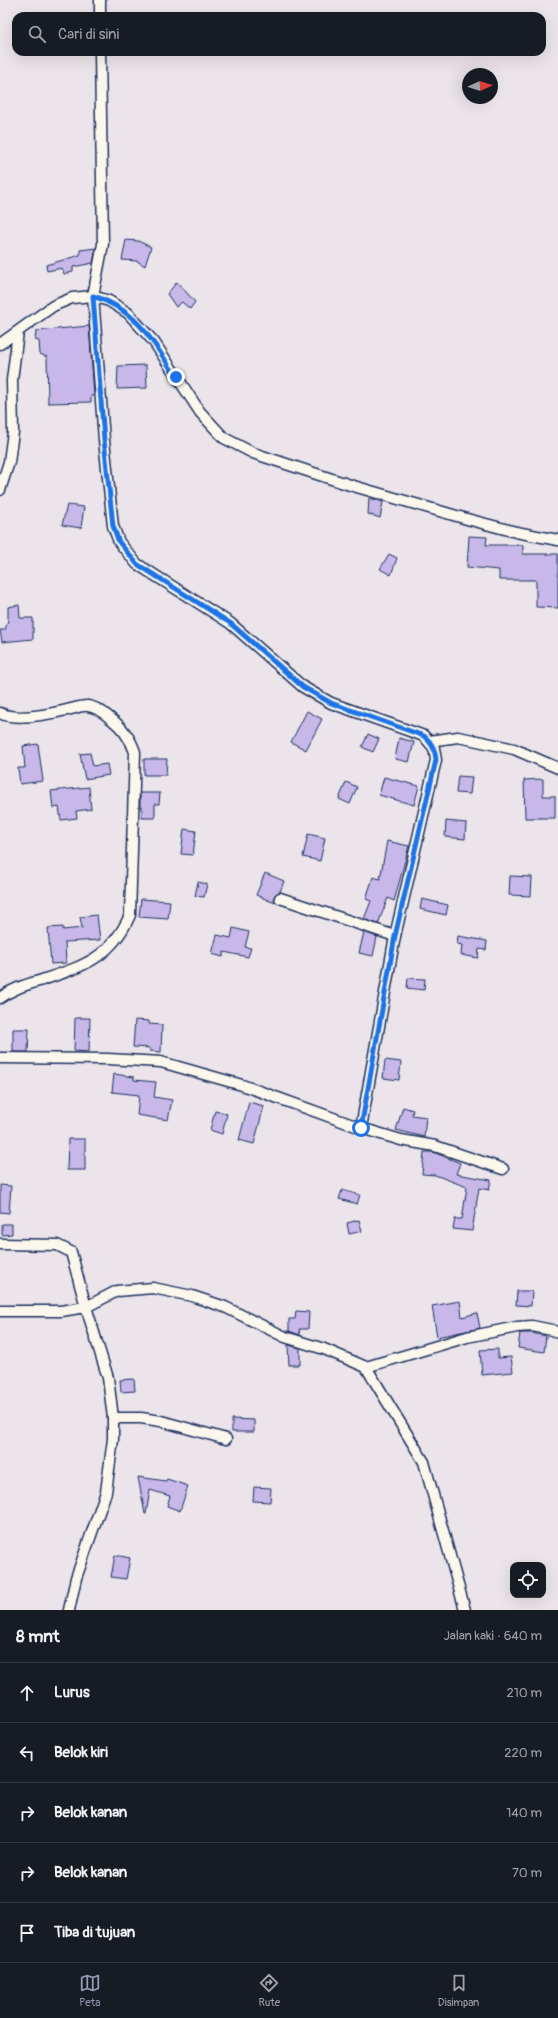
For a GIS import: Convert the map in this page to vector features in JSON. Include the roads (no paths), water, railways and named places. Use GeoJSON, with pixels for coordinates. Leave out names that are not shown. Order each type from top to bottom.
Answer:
{"type":"FeatureCollection","features":[{"type":"Feature","properties":{"kind":"street"},"geometry":{"type":"LineString","coordinates":[[100,0],[100,12]]}},
{"type":"Feature","properties":{"kind":"street"},"geometry":{"type":"LineString","coordinates":[[100,56],[103,244],[98,277],[93,296],[104,440],[113,526],[119,542],[137,564],[230,623],[303,687],[331,703],[424,736],[434,748],[436,760],[395,936],[361,1128]]}},
{"type":"Feature","properties":{"kind":"street"},"geometry":{"type":"LineString","coordinates":[[0,344],[53,306],[72,298],[93,296],[109,301],[128,313],[154,342],[200,412],[224,438],[253,453],[335,480],[467,520],[516,532],[558,540]]}},
{"type":"Feature","properties":{"kind":"street"},"geometry":{"type":"LineString","coordinates":[[0,490],[9,462],[13,432],[12,380],[18,332]]}},
{"type":"Feature","properties":{"kind":"street"},"geometry":{"type":"LineString","coordinates":[[0,713],[8,716],[19,716],[53,713],[86,706],[96,708],[118,724],[125,732],[135,752],[131,900],[130,915],[124,928],[110,946],[94,960],[70,970],[11,990],[0,998]]}},
{"type":"Feature","properties":{"kind":"street"},"geometry":{"type":"LineString","coordinates":[[429,741],[458,737],[473,740],[514,749],[558,768]]}},
{"type":"Feature","properties":{"kind":"street"},"geometry":{"type":"LineString","coordinates":[[280,898],[395,936]]}},
{"type":"Feature","properties":{"kind":"street"},"geometry":{"type":"LineString","coordinates":[[0,1058],[108,1059],[161,1062],[242,1085],[361,1128],[401,1140],[434,1146],[503,1169]]}},
{"type":"Feature","properties":{"kind":"street"},"geometry":{"type":"LineString","coordinates":[[0,1244],[57,1245],[71,1252],[108,1378],[113,1418],[112,1451],[106,1492],[76,1578],[69,1610]]}},
{"type":"Feature","properties":{"kind":"street"},"geometry":{"type":"LineString","coordinates":[[0,1311],[61,1311],[86,1307],[117,1291],[153,1288],[192,1296],[225,1307],[284,1338],[324,1349],[366,1367],[424,1462],[465,1610]]}},
{"type":"Feature","properties":{"kind":"street"},"geometry":{"type":"LineString","coordinates":[[366,1367],[467,1337],[517,1327],[532,1326],[552,1330],[558,1333]]}},
{"type":"Feature","properties":{"kind":"street"},"geometry":{"type":"LineString","coordinates":[[113,1418],[141,1418],[160,1421],[226,1439]]}}]}
